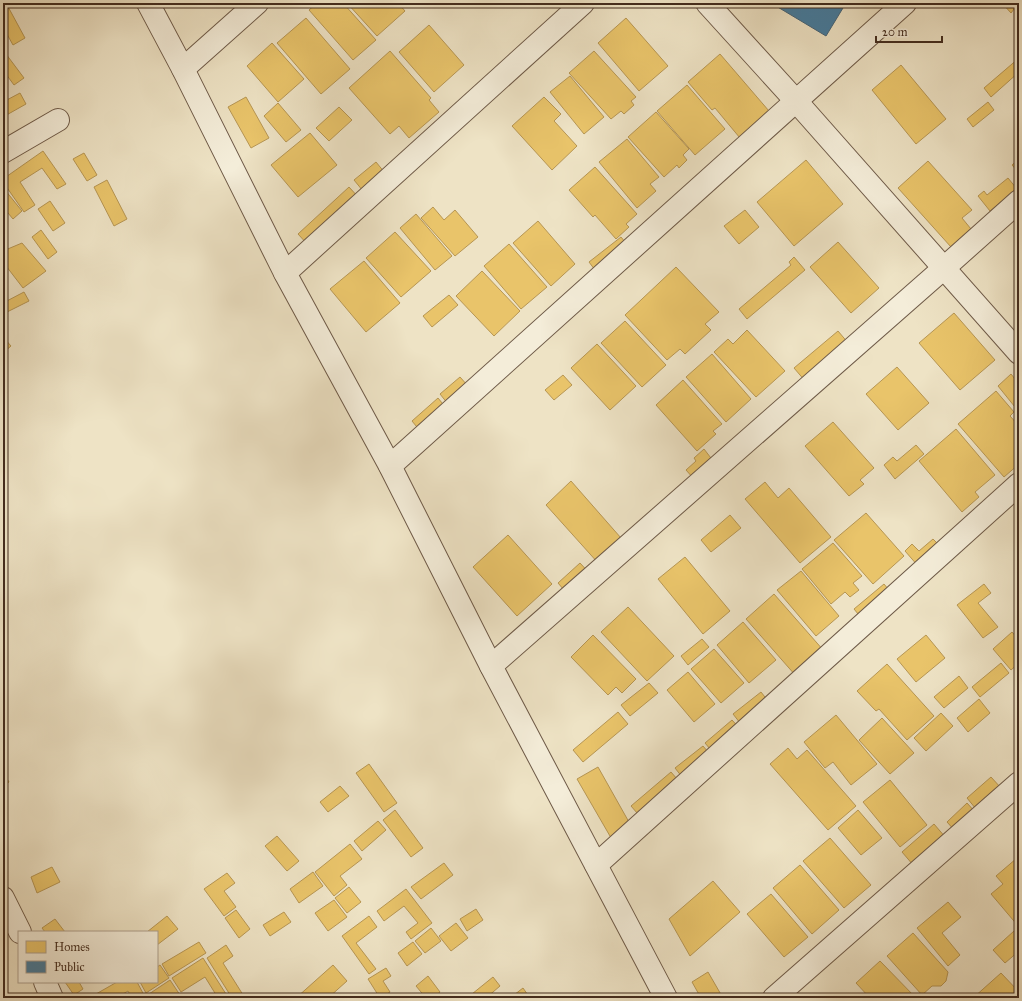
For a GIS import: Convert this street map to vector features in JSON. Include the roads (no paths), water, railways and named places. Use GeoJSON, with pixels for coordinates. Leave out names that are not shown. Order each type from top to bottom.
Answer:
{"type":"FeatureCollection","features":[{"type":"Feature","properties":{"kind":"street"},"geometry":{"type":"LineString","coordinates":[[148,3],[183,69],[285,273],[390,466],[491,666],[666,998]]}},
{"type":"Feature","properties":{"kind":"street"},"geometry":{"type":"LineString","coordinates":[[183,69],[257,3]]}},
{"type":"Feature","properties":{"kind":"street"},"geometry":{"type":"LineString","coordinates":[[285,273],[583,3]]}},
{"type":"Feature","properties":{"kind":"street"},"geometry":{"type":"LineString","coordinates":[[707,3],[796,101],[1019,353]]}},
{"type":"Feature","properties":{"kind":"street"},"geometry":{"type":"LineString","coordinates":[[390,466],[905,3]]}},
{"type":"Feature","properties":{"kind":"street"},"geometry":{"type":"LineString","coordinates":[[3,152],[58,120]]}},
{"type":"Feature","properties":{"kind":"street"},"geometry":{"type":"LineString","coordinates":[[491,666],[1019,201]]}},
{"type":"Feature","properties":{"kind":"street"},"geometry":{"type":"LineString","coordinates":[[596,865],[1019,484]]}},
{"type":"Feature","properties":{"kind":"street"},"geometry":{"type":"LineString","coordinates":[[774,998],[1019,783]]}},
{"type":"Feature","properties":{"kind":"street"},"geometry":{"type":"LineString","coordinates":[[3,898],[20,931]]}},
{"type":"Feature","properties":{"kind":"street"},"geometry":{"type":"LineString","coordinates":[[45,983],[52,998]]}}]}
